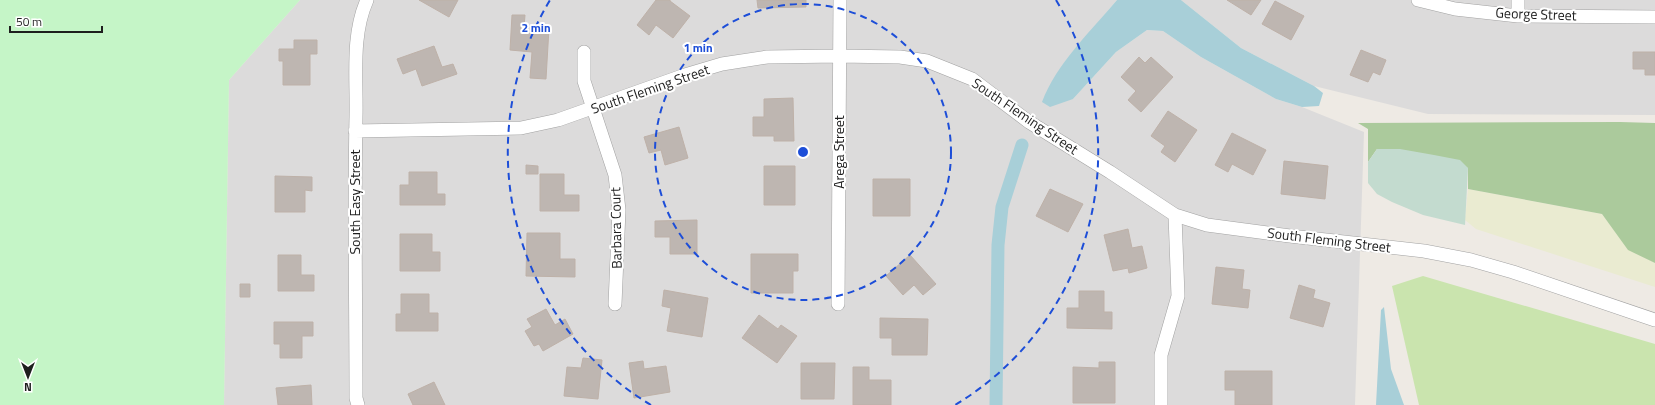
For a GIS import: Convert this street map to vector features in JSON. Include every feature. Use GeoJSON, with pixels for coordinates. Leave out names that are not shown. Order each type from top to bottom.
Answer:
{"type":"FeatureCollection","features":[{"type":"Feature","properties":{"kind":"street","name":"South Easy Street"},"geometry":{"type":"LineString","coordinates":[[358,405],[356,398],[356,43],[362,11],[367,0]]}},
{"type":"Feature","properties":{"kind":"street","name":"Arega Street"},"geometry":{"type":"LineString","coordinates":[[838,304],[840,0]]}},
{"type":"Feature","properties":{"kind":"street","name":"George Street"},"geometry":{"type":"LineString","coordinates":[[1418,0],[1455,9],[1518,16],[1655,16]]}},
{"type":"Feature","properties":{"kind":"street"},"geometry":{"type":"LineString","coordinates":[[1518,0],[1518,16]]}},
{"type":"Feature","properties":{"kind":"street","name":"Barbara Court"},"geometry":{"type":"LineString","coordinates":[[584,52],[584,80],[616,182],[618,210],[615,304]]}},
{"type":"Feature","properties":{"kind":"street","name":"South Fleming Street"},"geometry":{"type":"LineString","coordinates":[[355,131],[521,128],[558,120],[685,75],[722,64],[767,57],[900,57],[927,61],[972,79],[1029,122],[1110,172],[1175,215],[1206,224],[1290,236],[1424,251],[1470,260],[1513,272],[1655,320]]}},
{"type":"Feature","properties":{"kind":"street"},"geometry":{"type":"LineString","coordinates":[[1161,405],[1161,356],[1178,296],[1175,215]]}},
{"type":"Feature","properties":{"kind":"shaded area"},"geometry":{"type":"Polygon","coordinates":[[[300,0],[1117,0],[1066,60],[1046,93],[1073,99],[1116,52],[1147,30],[1163,31],[1201,57],[1276,99],[1302,107],[1364,132],[1355,405],[224,405],[229,80],[300,0]]]}},
{"type":"Feature","properties":{"kind":"shaded area"},"geometry":{"type":"Polygon","coordinates":[[[1181,0],[1655,0],[1655,115],[1428,114],[1314,86],[1241,48],[1181,0]]]}},
{"type":"Feature","properties":{"kind":"green space"},"geometry":{"type":"Polygon","coordinates":[[[0,0],[300,0],[229,80],[224,405],[0,405],[0,0]]]}},
{"type":"Feature","properties":{"kind":"green space"},"geometry":{"type":"Polygon","coordinates":[[[1358,123],[1655,123],[1655,263],[1628,250],[1602,214],[1468,189],[1468,168],[1377,149],[1368,162],[1368,129],[1358,123]]]}},
{"type":"Feature","properties":{"kind":"green space"},"geometry":{"type":"Polygon","coordinates":[[[1377,149],[1400,149],[1460,160],[1468,168],[1465,225],[1423,215],[1377,194],[1368,183],[1368,162],[1377,149]]]}},
{"type":"Feature","properties":{"kind":"green space"},"geometry":{"type":"Polygon","coordinates":[[[1468,189],[1602,214],[1628,249],[1655,263],[1655,287],[1476,229],[1465,220],[1468,189]]]}},
{"type":"Feature","properties":{"kind":"green space"},"geometry":{"type":"Polygon","coordinates":[[[1423,276],[1655,344],[1655,405],[1419,405],[1392,286],[1423,276]]]}},
{"type":"Feature","properties":{"kind":"water"},"geometry":{"type":"Polygon","coordinates":[[[1117,0],[1181,0],[1241,48],[1314,86],[1323,93],[1319,106],[1302,107],[1276,99],[1201,57],[1163,31],[1147,30],[1116,52],[1073,99],[1050,107],[1042,102],[1048,88],[1065,61],[1117,0]]]}},
{"type":"Feature","properties":{"kind":"water"},"geometry":{"type":"Polygon","coordinates":[[[1384,307],[1391,369],[1404,405],[1376,405],[1381,310],[1384,307]]]}},
{"type":"Feature","properties":{"kind":"building"},"geometry":{"type":"Polygon","coordinates":[[[419,0],[458,0],[449,17],[419,0]]]}},
{"type":"Feature","properties":{"kind":"building"},"geometry":{"type":"Polygon","coordinates":[[[656,0],[670,0],[690,16],[673,38],[656,25],[649,35],[637,25],[656,0]]]}},
{"type":"Feature","properties":{"kind":"building"},"geometry":{"type":"Polygon","coordinates":[[[757,0],[806,0],[806,7],[758,8],[757,0]]]}},
{"type":"Feature","properties":{"kind":"building"},"geometry":{"type":"Polygon","coordinates":[[[1227,0],[1261,0],[1251,15],[1227,0]]]}},
{"type":"Feature","properties":{"kind":"building"},"geometry":{"type":"Polygon","coordinates":[[[1275,1],[1304,16],[1291,40],[1262,24],[1275,1]]]}},
{"type":"Feature","properties":{"kind":"building"},"geometry":{"type":"Polygon","coordinates":[[[512,15],[525,15],[524,27],[549,28],[546,79],[530,78],[532,52],[510,50],[512,15]]]}},
{"type":"Feature","properties":{"kind":"building"},"geometry":{"type":"Polygon","coordinates":[[[294,40],[317,40],[317,54],[310,54],[310,85],[283,85],[283,61],[279,61],[279,49],[294,49],[294,40]]]}},
{"type":"Feature","properties":{"kind":"building"},"geometry":{"type":"Polygon","coordinates":[[[434,46],[442,67],[453,64],[457,74],[422,86],[416,69],[403,74],[397,59],[434,46]]]}},
{"type":"Feature","properties":{"kind":"building"},"geometry":{"type":"Polygon","coordinates":[[[1361,50],[1386,60],[1380,75],[1373,72],[1368,82],[1350,75],[1361,50]]]}},
{"type":"Feature","properties":{"kind":"building"},"geometry":{"type":"Polygon","coordinates":[[[1633,52],[1655,52],[1655,75],[1645,75],[1645,69],[1633,69],[1633,52]]]}},
{"type":"Feature","properties":{"kind":"building"},"geometry":{"type":"Polygon","coordinates":[[[1139,57],[1145,63],[1151,57],[1173,77],[1141,112],[1128,100],[1136,91],[1121,77],[1139,57]]]}},
{"type":"Feature","properties":{"kind":"building"},"geometry":{"type":"Polygon","coordinates":[[[793,98],[794,141],[774,141],[774,136],[753,136],[753,117],[764,117],[764,99],[793,98]]]}},
{"type":"Feature","properties":{"kind":"building"},"geometry":{"type":"Polygon","coordinates":[[[1168,111],[1197,130],[1175,162],[1161,152],[1165,146],[1151,136],[1168,111]]]}},
{"type":"Feature","properties":{"kind":"building"},"geometry":{"type":"Polygon","coordinates":[[[679,127],[688,158],[665,165],[661,150],[649,153],[644,137],[679,127]]]}},
{"type":"Feature","properties":{"kind":"building"},"geometry":{"type":"Polygon","coordinates":[[[1232,133],[1266,150],[1253,175],[1232,164],[1228,172],[1215,165],[1232,133]]]}},
{"type":"Feature","properties":{"kind":"building"},"geometry":{"type":"Polygon","coordinates":[[[1284,161],[1328,166],[1325,199],[1281,194],[1284,161]]]}},
{"type":"Feature","properties":{"kind":"building"},"geometry":{"type":"Polygon","coordinates":[[[526,165],[538,166],[538,174],[526,174],[526,165]]]}},
{"type":"Feature","properties":{"kind":"building"},"geometry":{"type":"Polygon","coordinates":[[[764,166],[795,166],[795,205],[764,205],[764,166]]]}},
{"type":"Feature","properties":{"kind":"building"},"geometry":{"type":"Polygon","coordinates":[[[409,172],[437,172],[437,194],[445,194],[445,205],[400,205],[400,185],[409,185],[409,172]]]}},
{"type":"Feature","properties":{"kind":"building"},"geometry":{"type":"Polygon","coordinates":[[[540,174],[564,174],[564,195],[579,195],[579,211],[540,211],[540,174]]]}},
{"type":"Feature","properties":{"kind":"building"},"geometry":{"type":"Polygon","coordinates":[[[275,176],[312,177],[312,191],[305,190],[305,212],[275,212],[275,176]]]}},
{"type":"Feature","properties":{"kind":"building"},"geometry":{"type":"Polygon","coordinates":[[[873,179],[910,179],[910,216],[873,216],[873,179]]]}},
{"type":"Feature","properties":{"kind":"building"},"geometry":{"type":"Polygon","coordinates":[[[1050,189],[1083,204],[1068,232],[1036,216],[1050,189]]]}},
{"type":"Feature","properties":{"kind":"building"},"geometry":{"type":"Polygon","coordinates":[[[697,220],[697,254],[670,254],[670,237],[655,237],[655,221],[697,220]]]}},
{"type":"Feature","properties":{"kind":"building"},"geometry":{"type":"Polygon","coordinates":[[[1128,229],[1132,248],[1142,246],[1147,268],[1129,273],[1128,268],[1113,271],[1104,235],[1128,229]]]}},
{"type":"Feature","properties":{"kind":"building"},"geometry":{"type":"Polygon","coordinates":[[[527,233],[560,233],[560,259],[575,259],[575,277],[526,276],[527,233]]]}},
{"type":"Feature","properties":{"kind":"building"},"geometry":{"type":"Polygon","coordinates":[[[400,234],[432,234],[432,252],[440,252],[440,271],[400,271],[400,234]]]}},
{"type":"Feature","properties":{"kind":"building"},"geometry":{"type":"Polygon","coordinates":[[[751,254],[798,254],[798,271],[793,271],[793,293],[751,293],[751,254]]]}},
{"type":"Feature","properties":{"kind":"building"},"geometry":{"type":"Polygon","coordinates":[[[278,255],[301,255],[301,275],[314,275],[314,291],[278,291],[278,255]]]}},
{"type":"Feature","properties":{"kind":"building"},"geometry":{"type":"Polygon","coordinates":[[[910,255],[936,284],[923,295],[914,285],[903,295],[886,276],[910,255]]]}},
{"type":"Feature","properties":{"kind":"building"},"geometry":{"type":"Polygon","coordinates":[[[1216,267],[1244,270],[1242,289],[1250,290],[1248,308],[1212,304],[1216,267]]]}},
{"type":"Feature","properties":{"kind":"building"},"geometry":{"type":"Polygon","coordinates":[[[240,284],[250,284],[250,297],[240,297],[240,284]]]}},
{"type":"Feature","properties":{"kind":"building"},"geometry":{"type":"Polygon","coordinates":[[[1299,285],[1315,290],[1313,298],[1330,303],[1323,327],[1290,318],[1299,285]]]}},
{"type":"Feature","properties":{"kind":"building"},"geometry":{"type":"Polygon","coordinates":[[[664,290],[708,298],[702,337],[667,331],[671,308],[662,306],[664,290]]]}},
{"type":"Feature","properties":{"kind":"building"},"geometry":{"type":"Polygon","coordinates":[[[1079,291],[1104,291],[1104,312],[1112,312],[1112,329],[1067,328],[1067,308],[1079,308],[1079,291]]]}},
{"type":"Feature","properties":{"kind":"building"},"geometry":{"type":"Polygon","coordinates":[[[401,294],[429,294],[429,313],[438,313],[438,331],[396,331],[396,314],[401,314],[401,294]]]}},
{"type":"Feature","properties":{"kind":"building"},"geometry":{"type":"Polygon","coordinates":[[[546,309],[555,325],[565,319],[573,334],[543,351],[539,344],[534,346],[525,331],[532,327],[527,319],[546,309]]]}},
{"type":"Feature","properties":{"kind":"building"},"geometry":{"type":"Polygon","coordinates":[[[759,315],[778,329],[781,325],[797,336],[777,363],[742,338],[759,315]]]}},
{"type":"Feature","properties":{"kind":"building"},"geometry":{"type":"Polygon","coordinates":[[[880,318],[928,319],[927,355],[892,355],[892,338],[880,338],[880,318]]]}},
{"type":"Feature","properties":{"kind":"building"},"geometry":{"type":"Polygon","coordinates":[[[274,322],[313,322],[313,336],[302,336],[302,358],[280,358],[280,344],[274,344],[274,322]]]}},
{"type":"Feature","properties":{"kind":"building"},"geometry":{"type":"Polygon","coordinates":[[[583,358],[602,360],[598,399],[564,396],[567,367],[581,368],[583,358]]]}},
{"type":"Feature","properties":{"kind":"building"},"geometry":{"type":"Polygon","coordinates":[[[643,361],[644,369],[666,366],[670,392],[634,398],[629,363],[643,361]]]}},
{"type":"Feature","properties":{"kind":"building"},"geometry":{"type":"Polygon","coordinates":[[[1099,362],[1115,362],[1115,403],[1073,403],[1073,367],[1099,368],[1099,362]]]}},
{"type":"Feature","properties":{"kind":"building"},"geometry":{"type":"Polygon","coordinates":[[[801,363],[835,363],[834,399],[801,399],[801,363]]]}},
{"type":"Feature","properties":{"kind":"building"},"geometry":{"type":"Polygon","coordinates":[[[853,367],[869,367],[869,380],[891,380],[891,405],[853,405],[853,367]]]}},
{"type":"Feature","properties":{"kind":"building"},"geometry":{"type":"Polygon","coordinates":[[[1225,371],[1272,371],[1272,405],[1235,405],[1235,390],[1225,390],[1225,371]]]}},
{"type":"Feature","properties":{"kind":"building"},"geometry":{"type":"Polygon","coordinates":[[[434,382],[445,405],[413,405],[408,394],[434,382]]]}},
{"type":"Feature","properties":{"kind":"building"},"geometry":{"type":"Polygon","coordinates":[[[311,385],[312,405],[278,405],[276,388],[311,385]]]}},
{"type":"Feature","properties":{"kind":"waterway"},"geometry":{"type":"LineString","coordinates":[[996,405],[998,245],[1002,207],[1022,145]]}}]}
